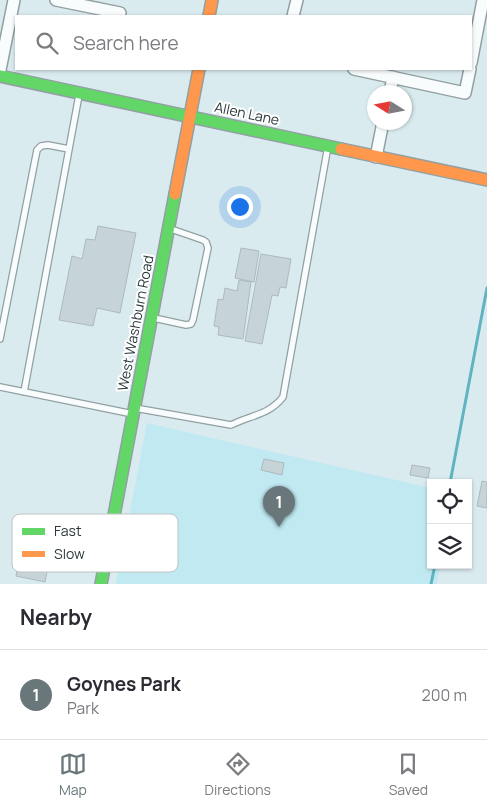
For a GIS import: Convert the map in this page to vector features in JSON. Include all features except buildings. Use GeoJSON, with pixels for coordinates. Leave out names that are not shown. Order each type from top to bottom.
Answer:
{"type":"FeatureCollection","features":[{"type":"Feature","properties":{"kind":"street"},"geometry":{"type":"LineString","coordinates":[[0,70],[14,0]]}},
{"type":"Feature","properties":{"kind":"street"},"geometry":{"type":"LineString","coordinates":[[56,0],[120,13]]}},
{"type":"Feature","properties":{"kind":"street"},"geometry":{"type":"LineString","coordinates":[[209,15],[212,0]]}},
{"type":"Feature","properties":{"kind":"street"},"geometry":{"type":"LineString","coordinates":[[293,15],[297,0]]}},
{"type":"Feature","properties":{"kind":"street"},"geometry":{"type":"LineString","coordinates":[[472,58],[484,0]]}},
{"type":"Feature","properties":{"kind":"street","name":"West Washburn Road"},"geometry":{"type":"LineString","coordinates":[[114,514],[199,70]]}},
{"type":"Feature","properties":{"kind":"street"},"geometry":{"type":"LineString","coordinates":[[359,70],[465,93],[470,70]]}},
{"type":"Feature","properties":{"kind":"street","name":"Allen Lane"},"geometry":{"type":"LineString","coordinates":[[0,76],[487,180]]}},
{"type":"Feature","properties":{"kind":"street"},"geometry":{"type":"LineString","coordinates":[[391,85],[393,77]]}},
{"type":"Feature","properties":{"kind":"street"},"geometry":{"type":"LineString","coordinates":[[376,156],[381,130]]}},
{"type":"Feature","properties":{"kind":"lane"},"geometry":{"type":"LineString","coordinates":[[24,392],[79,92]]}},
{"type":"Feature","properties":{"kind":"lane"},"geometry":{"type":"LineString","coordinates":[[0,339],[37,150],[41,146],[48,145],[69,149]]}},
{"type":"Feature","properties":{"kind":"lane"},"geometry":{"type":"LineString","coordinates":[[0,387],[134,411],[231,425],[268,411],[280,401],[285,389],[328,146]]}},
{"type":"Feature","properties":{"kind":"lane"},"geometry":{"type":"LineString","coordinates":[[151,318],[186,325],[191,324],[194,320],[208,248],[203,240],[168,228]]}},
{"type":"Feature","properties":{"kind":"shaded area"},"geometry":{"type":"Polygon","coordinates":[[[147,423],[427,487],[427,569],[439,569],[437,584],[116,584],[118,572],[178,572],[178,514],[129,514],[147,423]]]}},
{"type":"Feature","properties":{"kind":"waterway"},"geometry":{"type":"LineString","coordinates":[[451,479],[487,288]]}},
{"type":"Feature","properties":{"kind":"waterway"},"geometry":{"type":"LineString","coordinates":[[431,584],[434,569]]}},
{"type":"Feature","properties":{"kind":"traffic: fast"},"geometry":{"type":"LineString","coordinates":[[0,76],[341,149]]}},
{"type":"Feature","properties":{"kind":"traffic: fast"},"geometry":{"type":"LineString","coordinates":[[114,514],[175,194]]}},
{"type":"Feature","properties":{"kind":"traffic: fast"},"geometry":{"type":"LineString","coordinates":[[101,584],[103,572]]}},
{"type":"Feature","properties":{"kind":"traffic: slow"},"geometry":{"type":"LineString","coordinates":[[209,15],[212,0]]}},
{"type":"Feature","properties":{"kind":"traffic: slow"},"geometry":{"type":"LineString","coordinates":[[175,194],[199,70]]}},
{"type":"Feature","properties":{"kind":"traffic: slow"},"geometry":{"type":"LineString","coordinates":[[341,149],[487,180]]}},
{"type":"Feature","properties":{"kind":"place","name":"Goynes Park"},"geometry":{"type":"Point","coordinates":[279,527]}}]}
